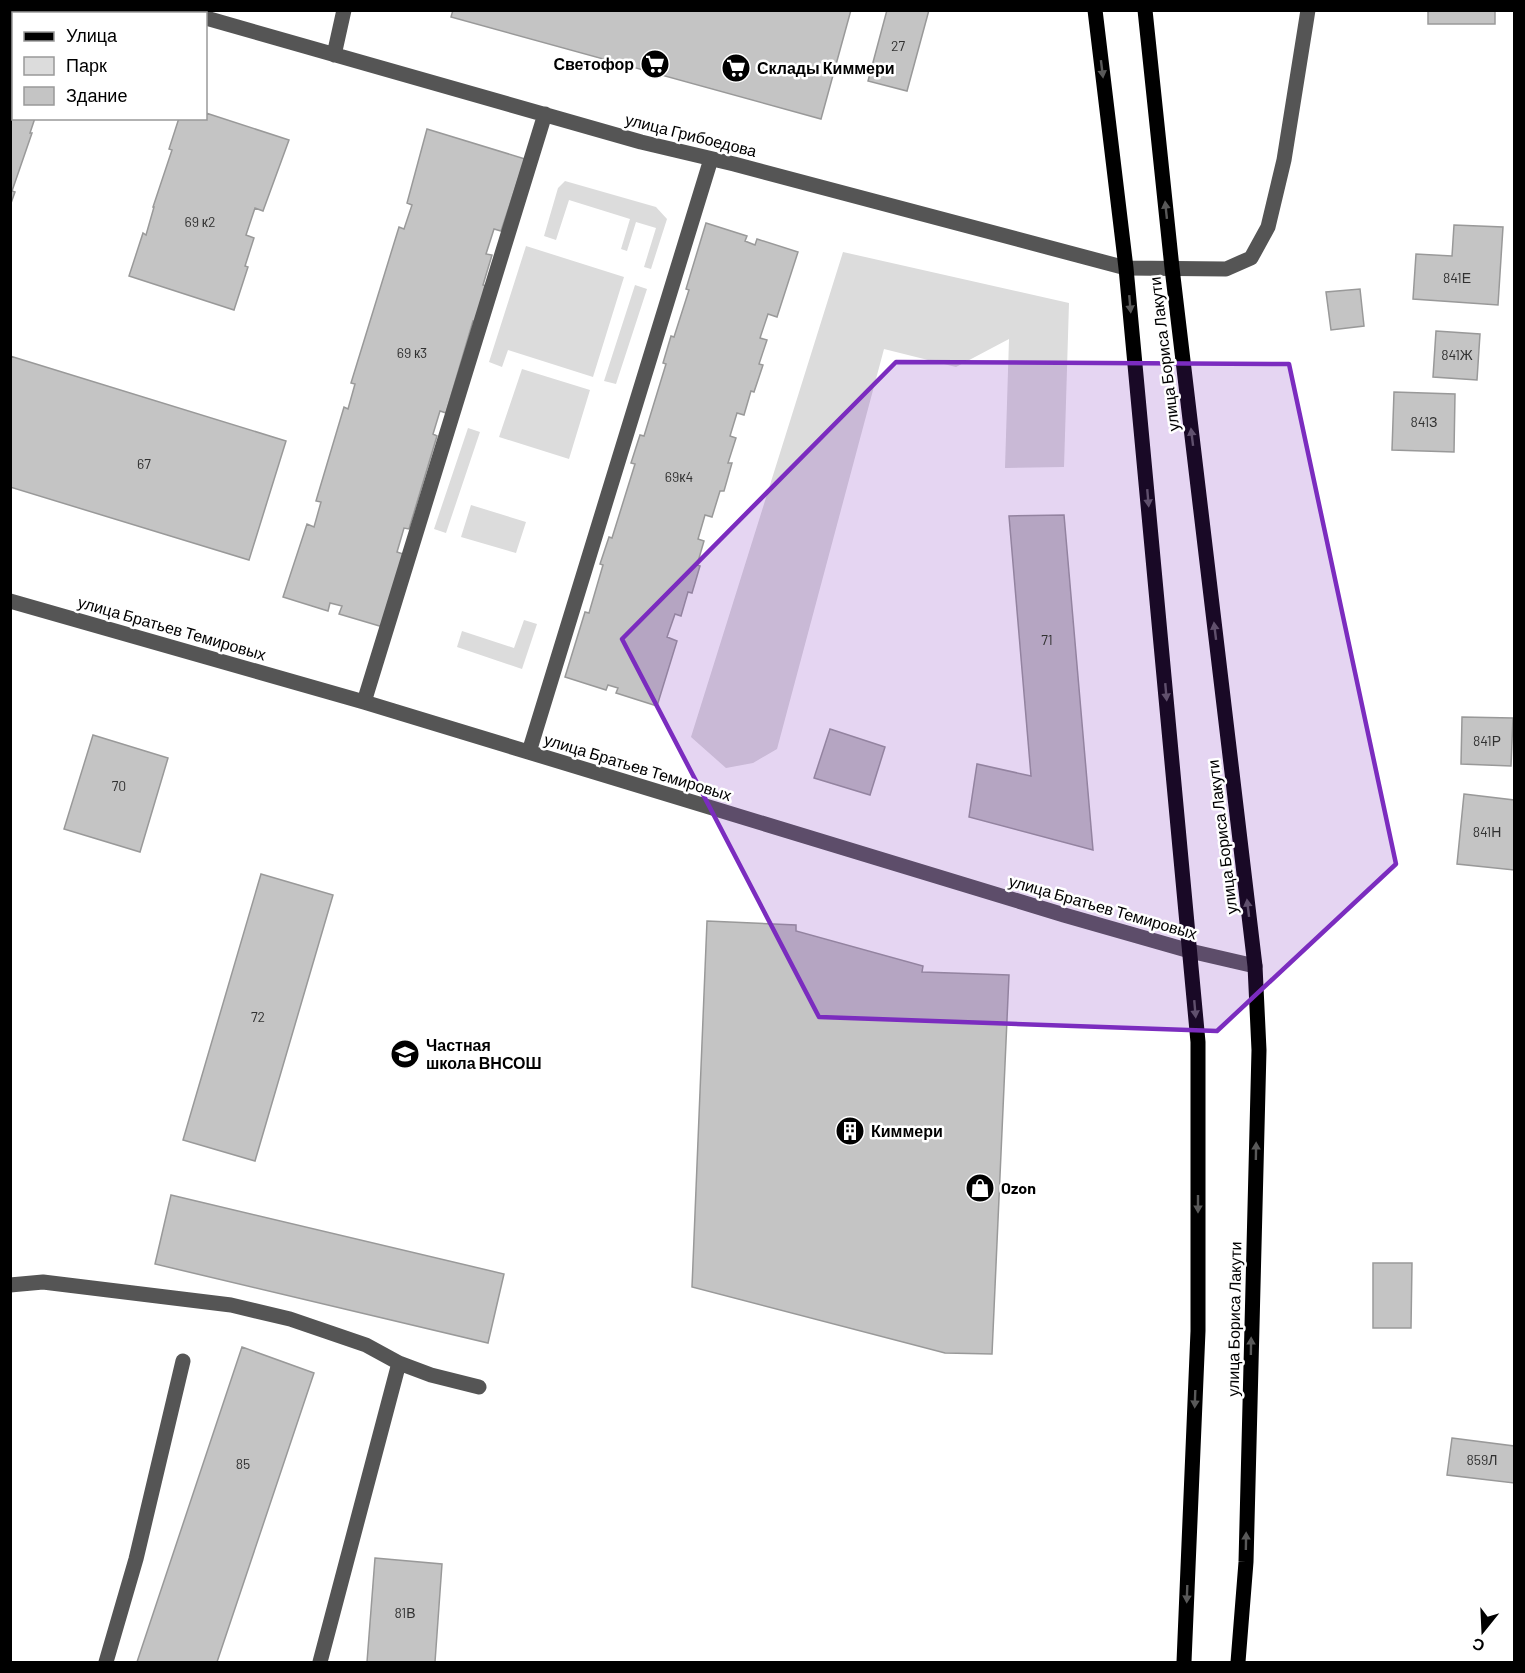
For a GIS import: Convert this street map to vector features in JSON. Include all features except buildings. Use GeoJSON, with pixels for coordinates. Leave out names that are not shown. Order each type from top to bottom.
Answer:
{"type":"FeatureCollection","features":[{"type":"Feature","properties":{"kind":"main road","name":"улица Бориса Лакути"},"geometry":{"type":"LineString","coordinates":[[1095,10],[1126,268],[1198,1042],[1198,1331],[1184,1662]]}},
{"type":"Feature","properties":{"kind":"main road","name":"улица Бориса Лакути"},"geometry":{"type":"LineString","coordinates":[[1145,10],[1172,268],[1255,966],[1259,1050],[1246,1562],[1238,1662]]}},
{"type":"Feature","properties":{"kind":"street"},"geometry":{"type":"LineString","coordinates":[[334,55],[344,10]]}},
{"type":"Feature","properties":{"kind":"street","name":"улица Грибоедова"},"geometry":{"type":"LineString","coordinates":[[207,18],[640,142],[1126,268],[1226,268],[1251,258],[1268,226],[1284,160],[1308,10]]}},
{"type":"Feature","properties":{"kind":"street"},"geometry":{"type":"LineString","coordinates":[[364,702],[545,114]]}},
{"type":"Feature","properties":{"kind":"street"},"geometry":{"type":"LineString","coordinates":[[529,752],[711,159]]}},
{"type":"Feature","properties":{"kind":"street","name":"улица Братьев Темировых"},"geometry":{"type":"LineString","coordinates":[[10,601],[364,702],[1064,915],[1190,951],[1255,966]]}},
{"type":"Feature","properties":{"kind":"street"},"geometry":{"type":"LineString","coordinates":[[10,1284],[43,1282],[231,1305],[290,1319],[366,1345],[399,1363],[431,1375],[479,1387]]}},
{"type":"Feature","properties":{"kind":"street"},"geometry":{"type":"LineString","coordinates":[[106,1662],[136,1559],[183,1360]]}},
{"type":"Feature","properties":{"kind":"street"},"geometry":{"type":"LineString","coordinates":[[320,1662],[399,1363]]}},
{"type":"Feature","properties":{"kind":"highlighted area"},"geometry":{"type":"Polygon","coordinates":[[[896,362],[1289,364],[1396,864],[1217,1031],[819,1017],[622,639],[896,362]]]}},
{"type":"Feature","properties":{"kind":"green space"},"geometry":{"type":"Polygon","coordinates":[[[565,181],[656,207],[667,219],[651,269],[644,267],[656,228],[636,222],[627,251],[621,249],[630,219],[569,200],[556,240],[544,236],[558,188],[565,181]]]}},
{"type":"Feature","properties":{"kind":"green space"},"geometry":{"type":"Polygon","coordinates":[[[526,246],[624,277],[593,377],[508,350],[502,367],[489,362],[526,246]]]}},
{"type":"Feature","properties":{"kind":"green space"},"geometry":{"type":"Polygon","coordinates":[[[843,252],[1069,303],[1064,467],[1005,468],[1009,339],[956,367],[884,349],[777,749],[753,763],[726,768],[691,737],[843,252]]]}},
{"type":"Feature","properties":{"kind":"green space"},"geometry":{"type":"Polygon","coordinates":[[[635,285],[647,289],[616,384],[604,381],[635,285]]]}},
{"type":"Feature","properties":{"kind":"green space"},"geometry":{"type":"Polygon","coordinates":[[[522,369],[590,390],[569,459],[499,437],[522,369]]]}},
{"type":"Feature","properties":{"kind":"green space"},"geometry":{"type":"Polygon","coordinates":[[[468,428],[480,432],[446,533],[434,529],[468,428]]]}},
{"type":"Feature","properties":{"kind":"green space"},"geometry":{"type":"Polygon","coordinates":[[[471,505],[526,522],[516,553],[461,537],[471,505]]]}},
{"type":"Feature","properties":{"kind":"green space"},"geometry":{"type":"Polygon","coordinates":[[[524,620],[537,624],[522,669],[457,647],[462,631],[514,648],[524,620]]]}},
{"type":"Feature","properties":{"kind":"place","name":"Светофор"},"geometry":{"type":"Point","coordinates":[655,64]}},
{"type":"Feature","properties":{"kind":"place","name":"Склады Киммери"},"geometry":{"type":"Point","coordinates":[736,68]}},
{"type":"Feature","properties":{"kind":"place","name":"Частная школа ВНСОШ"},"geometry":{"type":"Point","coordinates":[405,1054]}},
{"type":"Feature","properties":{"kind":"place","name":"Киммери"},"geometry":{"type":"Point","coordinates":[850,1131]}},
{"type":"Feature","properties":{"kind":"place","name":"Ozon"},"geometry":{"type":"Point","coordinates":[980,1188]}}]}
